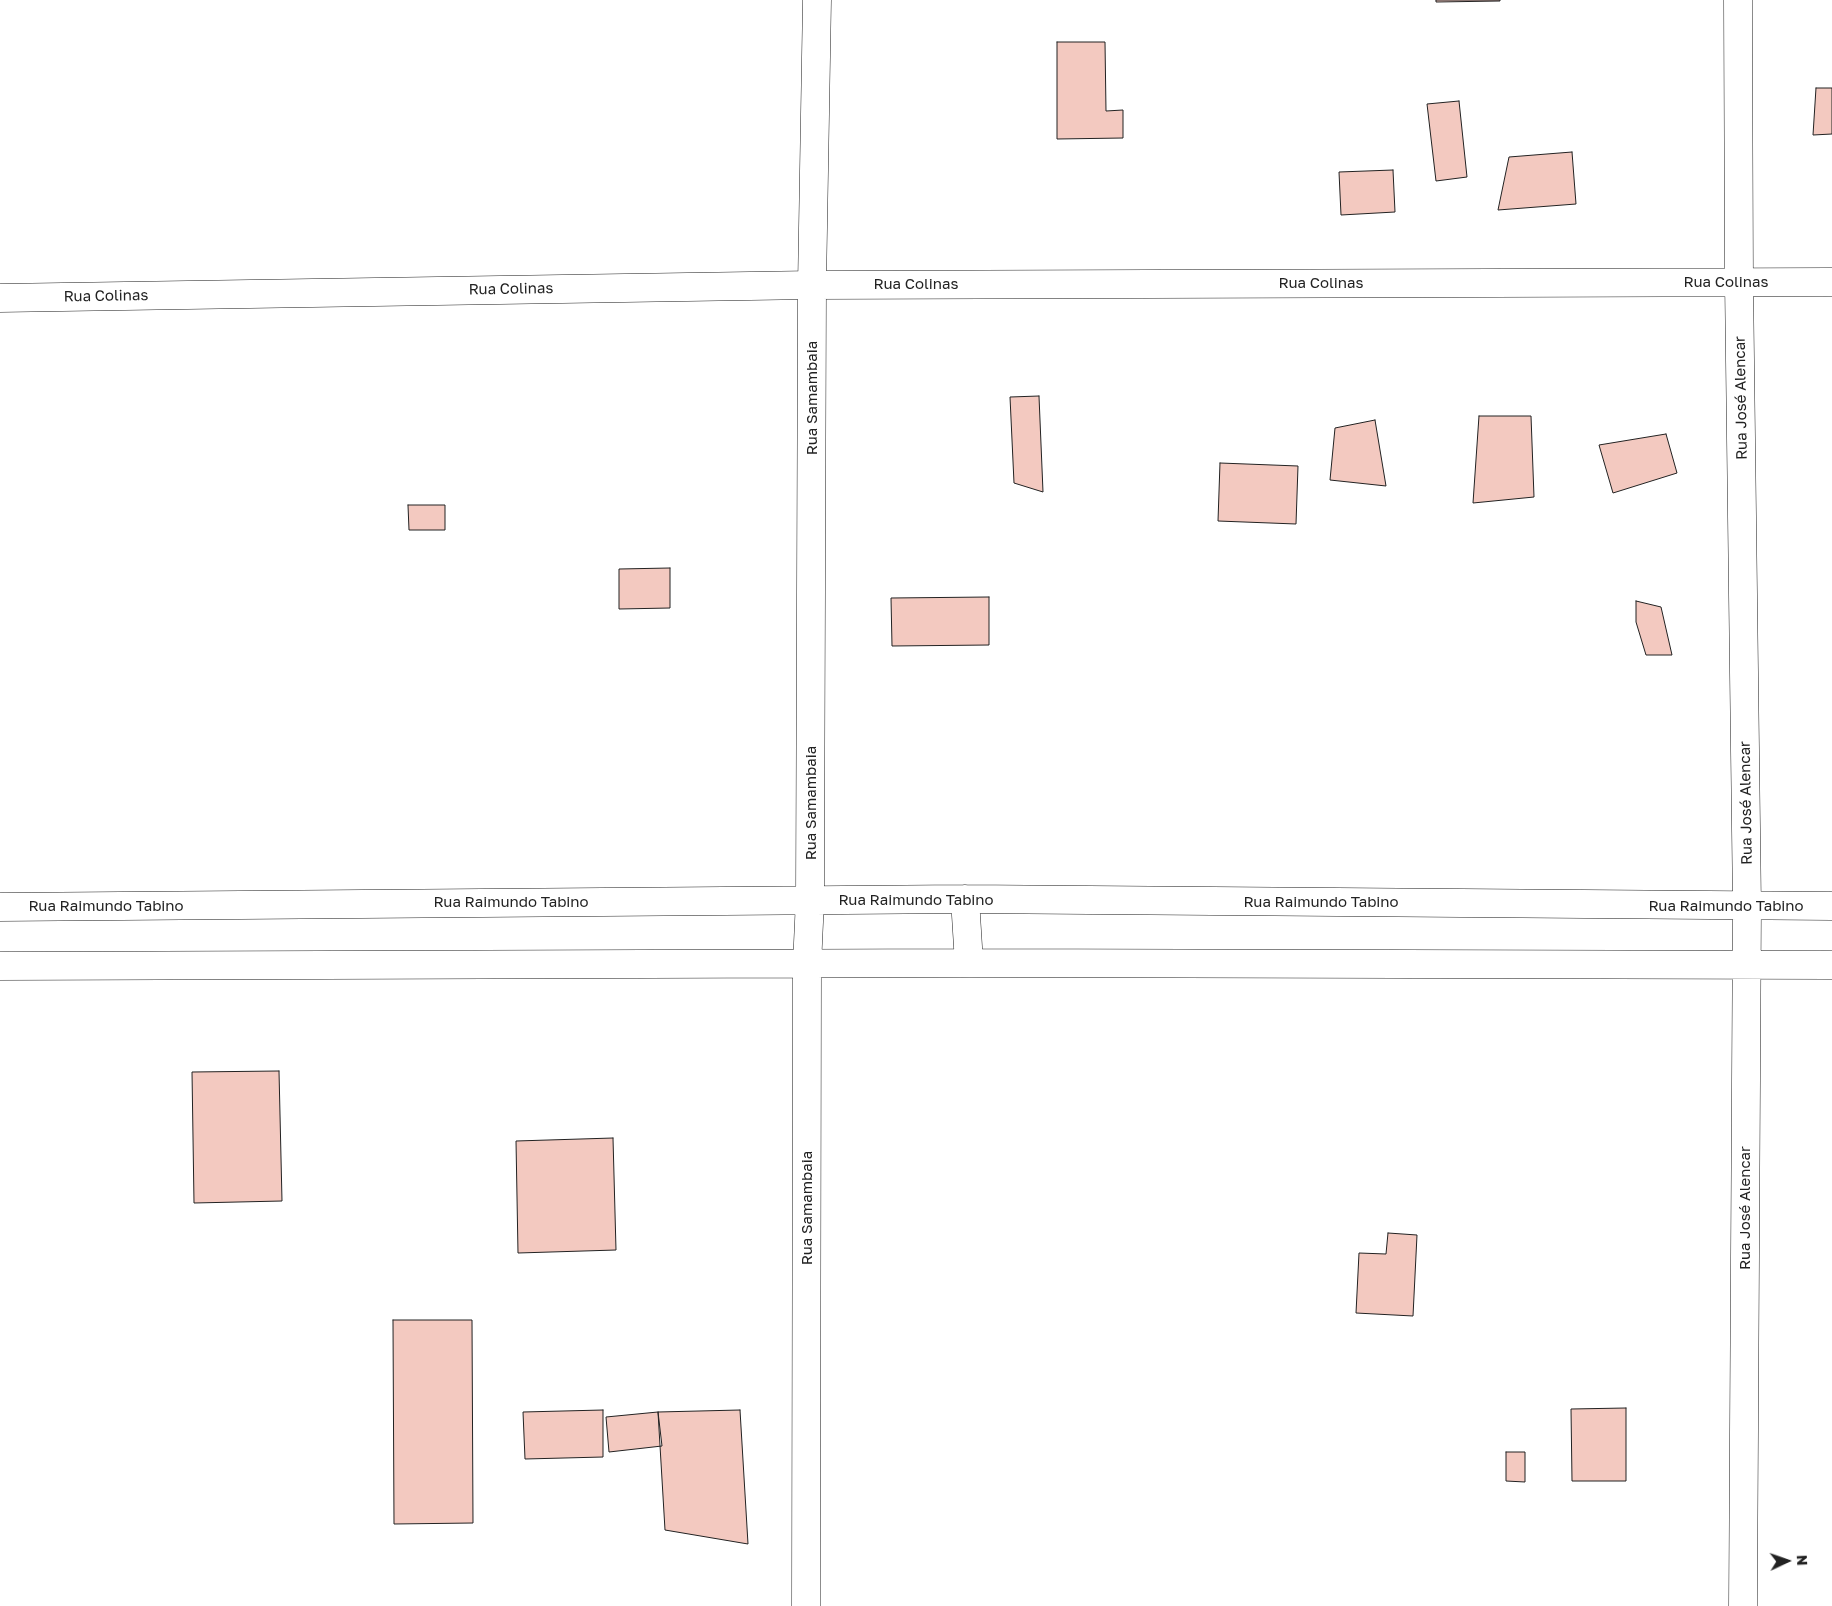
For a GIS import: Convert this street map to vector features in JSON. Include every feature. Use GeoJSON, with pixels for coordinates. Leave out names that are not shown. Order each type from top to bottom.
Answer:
{"type":"FeatureCollection","features":[{"type":"Feature","properties":{"kind":"street","name":"Rua Samambaia"},"geometry":{"type":"LineString","coordinates":[[806,1606],[807,965],[810,900],[812,285],[817,0]]}},
{"type":"Feature","properties":{"kind":"street","name":"Rua José Alencar"},"geometry":{"type":"LineString","coordinates":[[1738,0],[1739,282],[1747,906],[1743,1606]]}},
{"type":"Feature","properties":{"kind":"street","name":"Rua Colinas"},"geometry":{"type":"LineString","coordinates":[[0,298],[812,285],[1832,282]]}},
{"type":"Feature","properties":{"kind":"street","name":"Rua Raimundo Tabino"},"geometry":{"type":"LineString","coordinates":[[0,907],[965,899],[1832,906]]}},
{"type":"Feature","properties":{"kind":"street"},"geometry":{"type":"LineString","coordinates":[[965,899],[969,963]]}},
{"type":"Feature","properties":{"kind":"street"},"geometry":{"type":"LineString","coordinates":[[0,966],[969,963],[1832,965]]}},
{"type":"Feature","properties":{"kind":"building"},"geometry":{"type":"Polygon","coordinates":[[[1436,0],[1500,0],[1500,1],[1436,2],[1436,0]]]}},
{"type":"Feature","properties":{"kind":"building"},"geometry":{"type":"Polygon","coordinates":[[[1057,42],[1105,42],[1106,111],[1123,110],[1123,138],[1057,139],[1057,42]]]}},
{"type":"Feature","properties":{"kind":"building"},"geometry":{"type":"Polygon","coordinates":[[[1816,88],[1832,88],[1832,134],[1813,135],[1816,88]]]}},
{"type":"Feature","properties":{"kind":"building"},"geometry":{"type":"Polygon","coordinates":[[[1459,101],[1467,177],[1436,181],[1427,104],[1459,101]]]}},
{"type":"Feature","properties":{"kind":"building"},"geometry":{"type":"Polygon","coordinates":[[[1572,152],[1576,204],[1498,210],[1509,157],[1572,152]]]}},
{"type":"Feature","properties":{"kind":"building"},"geometry":{"type":"Polygon","coordinates":[[[1393,170],[1395,212],[1341,215],[1339,172],[1393,170]]]}},
{"type":"Feature","properties":{"kind":"building"},"geometry":{"type":"Polygon","coordinates":[[[1039,396],[1043,492],[1014,483],[1010,397],[1039,396]]]}},
{"type":"Feature","properties":{"kind":"building"},"geometry":{"type":"Polygon","coordinates":[[[1479,416],[1531,416],[1534,497],[1473,503],[1479,416]]]}},
{"type":"Feature","properties":{"kind":"building"},"geometry":{"type":"Polygon","coordinates":[[[1375,420],[1386,486],[1330,480],[1335,428],[1375,420]]]}},
{"type":"Feature","properties":{"kind":"building"},"geometry":{"type":"Polygon","coordinates":[[[1666,434],[1677,473],[1613,493],[1599,445],[1666,434]]]}},
{"type":"Feature","properties":{"kind":"building"},"geometry":{"type":"Polygon","coordinates":[[[1220,463],[1298,466],[1296,524],[1218,521],[1220,463]]]}},
{"type":"Feature","properties":{"kind":"building"},"geometry":{"type":"Polygon","coordinates":[[[408,505],[445,505],[445,530],[409,530],[408,505]]]}},
{"type":"Feature","properties":{"kind":"building"},"geometry":{"type":"Polygon","coordinates":[[[670,568],[670,608],[619,609],[619,569],[670,568]]]}},
{"type":"Feature","properties":{"kind":"building"},"geometry":{"type":"Polygon","coordinates":[[[989,597],[989,645],[892,646],[891,598],[989,597]]]}},
{"type":"Feature","properties":{"kind":"building"},"geometry":{"type":"Polygon","coordinates":[[[1636,601],[1661,607],[1672,655],[1646,655],[1636,622],[1636,601]]]}},
{"type":"Feature","properties":{"kind":"building"},"geometry":{"type":"Polygon","coordinates":[[[279,1071],[282,1201],[194,1203],[192,1072],[279,1071]]]}},
{"type":"Feature","properties":{"kind":"building"},"geometry":{"type":"Polygon","coordinates":[[[613,1138],[616,1250],[518,1253],[516,1141],[613,1138]]]}},
{"type":"Feature","properties":{"kind":"building"},"geometry":{"type":"Polygon","coordinates":[[[1388,1233],[1417,1235],[1413,1316],[1356,1313],[1359,1253],[1386,1254],[1388,1233]]]}},
{"type":"Feature","properties":{"kind":"building"},"geometry":{"type":"Polygon","coordinates":[[[393,1320],[472,1320],[473,1523],[394,1524],[393,1320]]]}},
{"type":"Feature","properties":{"kind":"building"},"geometry":{"type":"Polygon","coordinates":[[[1626,1408],[1626,1481],[1572,1481],[1571,1409],[1626,1408]]]}},
{"type":"Feature","properties":{"kind":"building"},"geometry":{"type":"Polygon","coordinates":[[[603,1410],[603,1457],[525,1459],[523,1412],[603,1410]]]}},
{"type":"Feature","properties":{"kind":"building"},"geometry":{"type":"Polygon","coordinates":[[[740,1410],[748,1544],[665,1530],[658,1412],[740,1410]]]}},
{"type":"Feature","properties":{"kind":"building"},"geometry":{"type":"Polygon","coordinates":[[[658,1412],[662,1446],[609,1452],[606,1417],[658,1412]]]}},
{"type":"Feature","properties":{"kind":"building"},"geometry":{"type":"Polygon","coordinates":[[[1506,1452],[1525,1452],[1525,1482],[1506,1481],[1506,1452]]]}}]}
